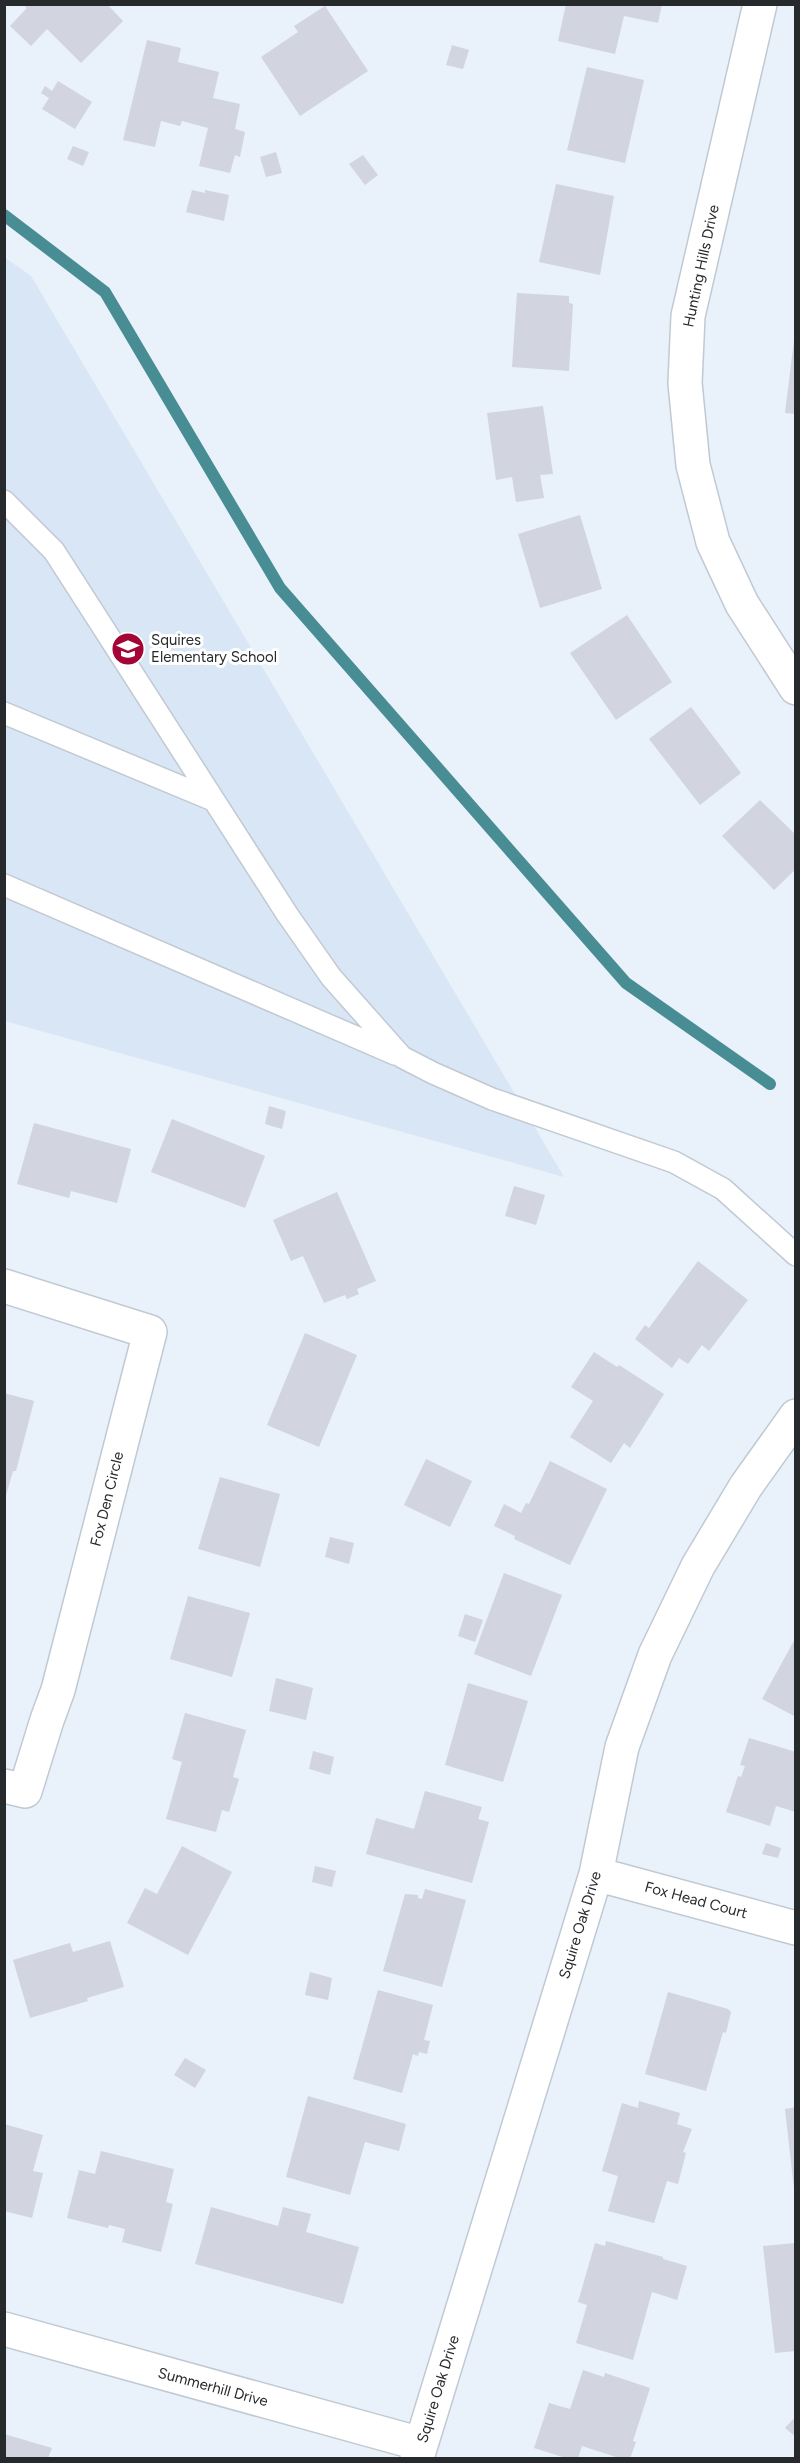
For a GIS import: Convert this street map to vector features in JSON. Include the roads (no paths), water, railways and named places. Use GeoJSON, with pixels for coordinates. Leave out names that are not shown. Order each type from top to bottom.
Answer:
{"type":"FeatureCollection","features":[{"type":"Feature","properties":{"kind":"street","name":"Hunting Hills Drive"},"geometry":{"type":"LineString","coordinates":[[760,4],[688,316],[685,383],[693,465],[713,542],[742,604],[795,688]]}},
{"type":"Feature","properties":{"kind":"street","name":"Fox Den Circle"},"geometry":{"type":"LineString","coordinates":[[4,1286],[150,1332],[58,1690],[25,1791],[4,1786]]}},
{"type":"Feature","properties":{"kind":"street","name":"Squire Oak Drive"},"geometry":{"type":"LineString","coordinates":[[419,2451],[596,1875],[622,1747],[655,1655],[698,1566],[746,1486],[795,1416]]}},
{"type":"Feature","properties":{"kind":"street","name":"Fox Head Court"},"geometry":{"type":"LineString","coordinates":[[596,1875],[795,1928]]}},
{"type":"Feature","properties":{"kind":"street","name":"Summerhill Drive"},"geometry":{"type":"LineString","coordinates":[[4,2329],[419,2451]]}},
{"type":"Feature","properties":{"kind":"lane"},"geometry":{"type":"LineString","coordinates":[[4,501],[54,551],[213,800],[331,977],[402,1057]]}},
{"type":"Feature","properties":{"kind":"lane"},"geometry":{"type":"LineString","coordinates":[[4,713],[213,800]]}},
{"type":"Feature","properties":{"kind":"lane"},"geometry":{"type":"LineString","coordinates":[[4,885],[492,1098],[674,1162],[723,1189],[795,1255]]}},
{"type":"Feature","properties":{"kind":"waterway"},"geometry":{"type":"LineString","coordinates":[[4,215],[105,292],[280,588],[626,983],[770,1084]]}},
{"type":"Feature","properties":{"kind":"place","name":"Squires Elementary School"},"geometry":{"type":"Point","coordinates":[128,649]}}]}
